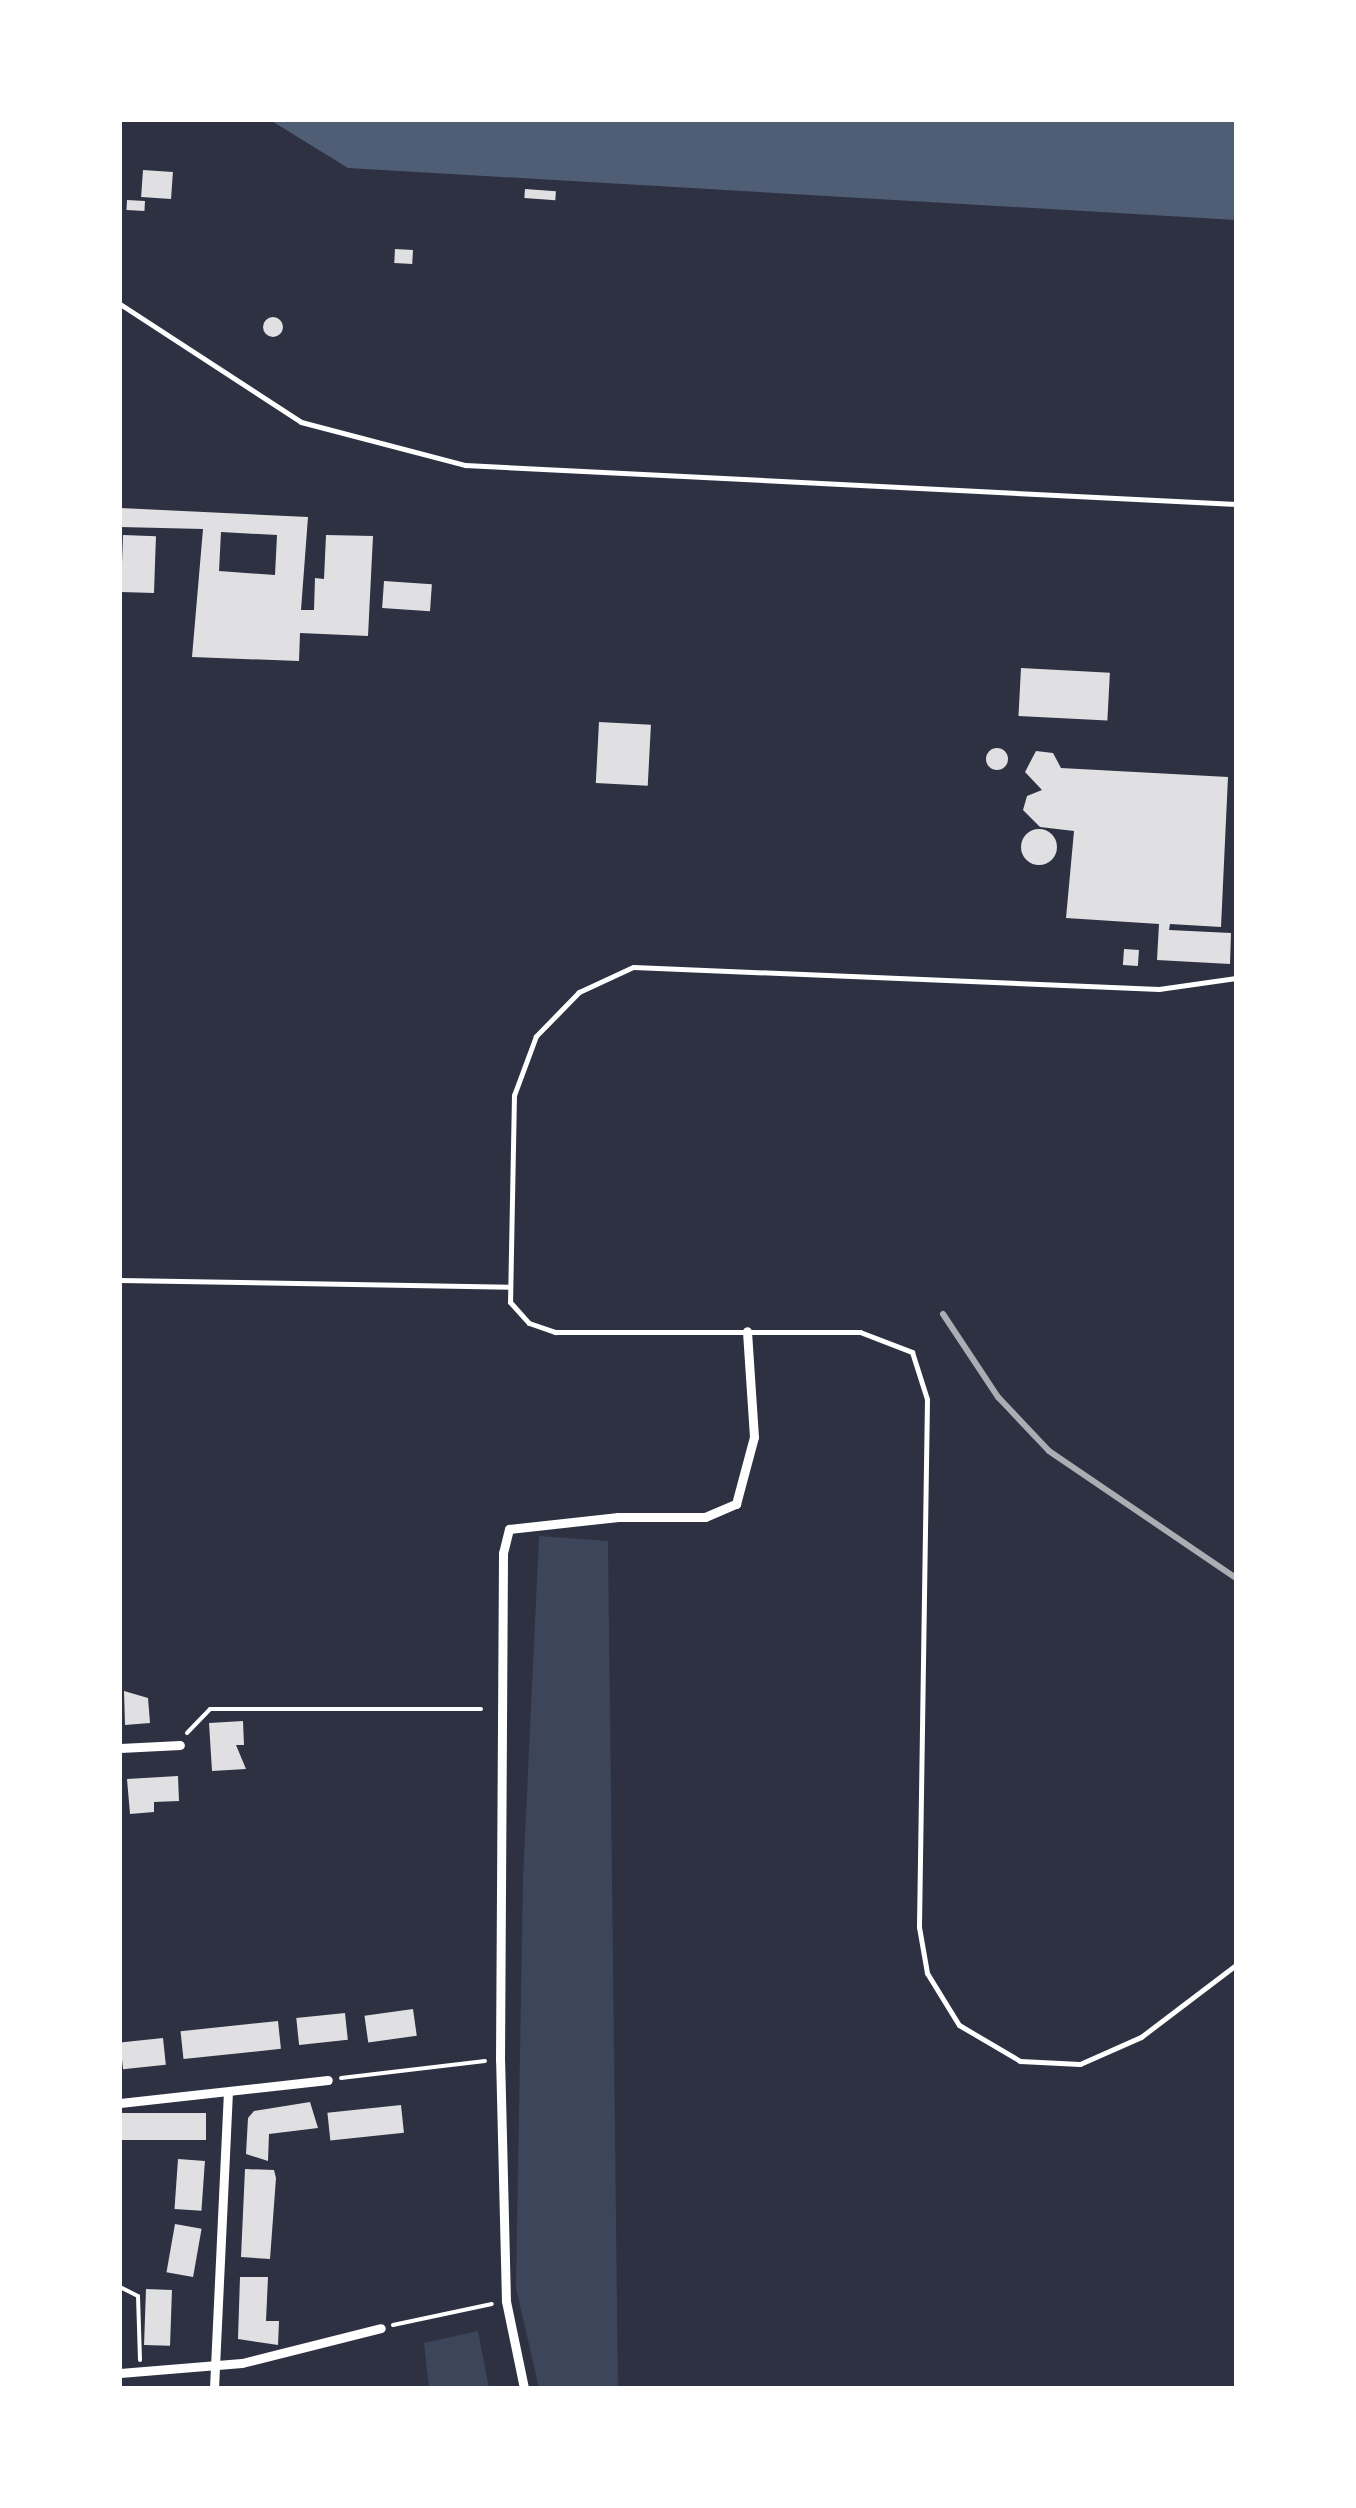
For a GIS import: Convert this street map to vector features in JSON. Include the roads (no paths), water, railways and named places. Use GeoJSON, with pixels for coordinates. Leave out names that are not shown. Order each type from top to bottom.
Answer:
{"type":"FeatureCollection","features":[{"type":"Feature","properties":{"kind":"street"},"geometry":{"type":"LineString","coordinates":[[524,2388],[506,2300],[500,2060],[503,1553],[509,1529],[618,1517],[705,1517],[736,1504],[754,1437],[747,1331]]}},
{"type":"Feature","properties":{"kind":"street"},"geometry":{"type":"LineString","coordinates":[[120,1748],[180,1745]]}},
{"type":"Feature","properties":{"kind":"street"},"geometry":{"type":"LineString","coordinates":[[120,2103],[328,2080]]}},
{"type":"Feature","properties":{"kind":"street"},"geometry":{"type":"LineString","coordinates":[[214,2388],[228,2092]]}},
{"type":"Feature","properties":{"kind":"street"},"geometry":{"type":"LineString","coordinates":[[120,2373],[215,2367],[381,2328]]}},
{"type":"Feature","properties":{"kind":"lane"},"geometry":{"type":"LineString","coordinates":[[120,304],[300,422],[465,464],[1236,504]]}},
{"type":"Feature","properties":{"kind":"lane"},"geometry":{"type":"LineString","coordinates":[[1236,978],[1159,989],[633,967],[579,992],[536,1036],[514,1095],[510,1287],[510,1302],[530,1323],[556,1332],[747,1331],[883,1337],[912,1352],[927,1399],[918,1927],[927,1973],[959,2026],[1020,2062],[1080,2064],[1141,2037],[1236,1965]]}},
{"type":"Feature","properties":{"kind":"lane"},"geometry":{"type":"LineString","coordinates":[[120,1280],[510,1287]]}},
{"type":"Feature","properties":{"kind":"railway"},"geometry":{"type":"LineString","coordinates":[[943,1314],[998,1397],[1049,1451],[1236,1578]]}}]}
